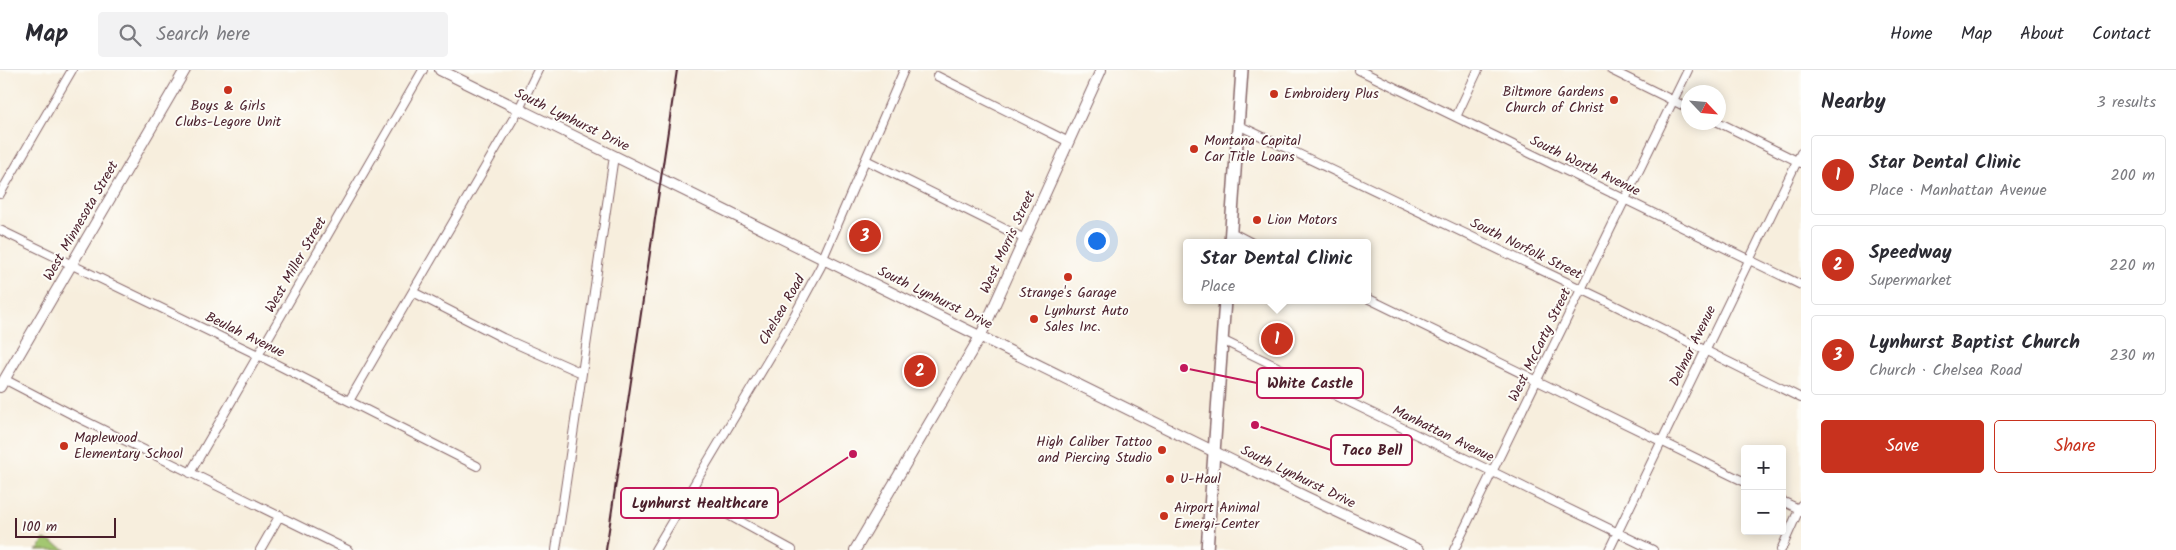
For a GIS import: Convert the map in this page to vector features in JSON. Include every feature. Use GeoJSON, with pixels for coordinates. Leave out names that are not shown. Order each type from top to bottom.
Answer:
{"type":"FeatureCollection","features":[{"type":"Feature","properties":{"kind":"main road","name":"West Minnesota Street"},"geometry":{"type":"LineString","coordinates":[[2,383],[185,70]]}},
{"type":"Feature","properties":{"kind":"main road","name":"South Lynhurst Drive"},"geometry":{"type":"LineString","coordinates":[[440,70],[1214,452],[1419,550]]}},
{"type":"Feature","properties":{"kind":"main road","name":"West Morris Street"},"geometry":{"type":"LineString","coordinates":[[855,550],[980,335],[1101,70]]}},
{"type":"Feature","properties":{"kind":"main road"},"geometry":{"type":"LineString","coordinates":[[1230,238],[1242,70]]}},
{"type":"Feature","properties":{"kind":"main road"},"geometry":{"type":"LineString","coordinates":[[1207,550],[1226,304]]}},
{"type":"Feature","properties":{"kind":"street"},"geometry":{"type":"LineString","coordinates":[[0,194],[72,70]]}},
{"type":"Feature","properties":{"kind":"street","name":"West Miller Street"},"geometry":{"type":"LineString","coordinates":[[190,473],[423,70]]}},
{"type":"Feature","properties":{"kind":"street"},"geometry":{"type":"LineString","coordinates":[[349,401],[519,109],[538,70]]}},
{"type":"Feature","properties":{"kind":"street","name":"Chelsea Road"},"geometry":{"type":"LineString","coordinates":[[655,550],[690,494],[822,266],[823,258],[904,70]]}},
{"type":"Feature","properties":{"kind":"street","name":"South Worth Avenue"},"geometry":{"type":"LineString","coordinates":[[1359,70],[1801,285]]}},
{"type":"Feature","properties":{"kind":"street"},"geometry":{"type":"LineString","coordinates":[[1456,117],[1478,70]]}},
{"type":"Feature","properties":{"kind":"street"},"geometry":{"type":"LineString","coordinates":[[1611,70],[1681,105]]}},
{"type":"Feature","properties":{"kind":"street","name":"West McCarty Street"},"geometry":{"type":"LineString","coordinates":[[1454,550],[1688,70]]}},
{"type":"Feature","properties":{"kind":"street"},"geometry":{"type":"LineString","coordinates":[[937,76],[1068,142]]}},
{"type":"Feature","properties":{"kind":"street","name":"South Norfolk Street"},"geometry":{"type":"LineString","coordinates":[[1238,125],[1581,289],[1801,398]]}},
{"type":"Feature","properties":{"kind":"street"},"geometry":{"type":"LineString","coordinates":[[1726,126],[1800,159]]}},
{"type":"Feature","properties":{"kind":"street"},"geometry":{"type":"LineString","coordinates":[[556,550],[614,156]]}},
{"type":"Feature","properties":{"kind":"street","name":"Delmar Avenue"},"geometry":{"type":"LineString","coordinates":[[1609,550],[1705,350],[1800,159]]}},
{"type":"Feature","properties":{"kind":"street"},"geometry":{"type":"LineString","coordinates":[[866,160],[1025,239]]}},
{"type":"Feature","properties":{"kind":"street","name":"Beulah Avenue"},"geometry":{"type":"LineString","coordinates":[[0,230],[258,355],[477,466]]}},
{"type":"Feature","properties":{"kind":"street"},"geometry":{"type":"LineString","coordinates":[[413,292],[503,338],[582,373]]}},
{"type":"Feature","properties":{"kind":"street"},"geometry":{"type":"LineString","coordinates":[[1371,300],[1741,480]]}},
{"type":"Feature","properties":{"kind":"street","name":"Manhattan Avenue"},"geometry":{"type":"LineString","coordinates":[[1222,340],[1653,550]]}},
{"type":"Feature","properties":{"kind":"street"},"geometry":{"type":"LineString","coordinates":[[2,383],[348,550]]}},
{"type":"Feature","properties":{"kind":"street"},"geometry":{"type":"LineString","coordinates":[[690,494],[792,550]]}},
{"type":"Feature","properties":{"kind":"street"},"geometry":{"type":"LineString","coordinates":[[1781,550],[1800,507],[1786,502]]}},
{"type":"Feature","properties":{"kind":"street"},"geometry":{"type":"LineString","coordinates":[[260,550],[280,516]]}},
{"type":"Feature","properties":{"kind":"green space"},"geometry":{"type":"Polygon","coordinates":[[[44,539],[67,550],[36,550],[39,549],[44,539]]]}},
{"type":"Feature","properties":{"kind":"railway"},"geometry":{"type":"LineString","coordinates":[[606,550],[677,70]]}},
{"type":"Feature","properties":{"kind":"place","name":"Boys & Girls Clubs-Legore Unit"},"geometry":{"type":"Point","coordinates":[228,90]}},
{"type":"Feature","properties":{"kind":"place","name":"Embroidery Plus"},"geometry":{"type":"Point","coordinates":[1274,94]}},
{"type":"Feature","properties":{"kind":"place","name":"Biltmore Gardens Church of Christ"},"geometry":{"type":"Point","coordinates":[1614,100]}},
{"type":"Feature","properties":{"kind":"place","name":"Montana Capital Car Title Loans"},"geometry":{"type":"Point","coordinates":[1194,149]}},
{"type":"Feature","properties":{"kind":"place","name":"Lion Motors"},"geometry":{"type":"Point","coordinates":[1257,220]}},
{"type":"Feature","properties":{"kind":"place","name":"Lynhurst Baptist Church"},"geometry":{"type":"Point","coordinates":[865,236]}},
{"type":"Feature","properties":{"kind":"place","name":"Strange's Garage"},"geometry":{"type":"Point","coordinates":[1068,277]}},
{"type":"Feature","properties":{"kind":"place","name":"Lynhurst Auto Sales Inc."},"geometry":{"type":"Point","coordinates":[1034,319]}},
{"type":"Feature","properties":{"kind":"place","name":"Star Dental Clinic"},"geometry":{"type":"Point","coordinates":[1277,339]}},
{"type":"Feature","properties":{"kind":"place","name":"White Castle"},"geometry":{"type":"Point","coordinates":[1184,368]}},
{"type":"Feature","properties":{"kind":"place","name":"Speedway"},"geometry":{"type":"Point","coordinates":[920,371]}},
{"type":"Feature","properties":{"kind":"place","name":"Taco Bell"},"geometry":{"type":"Point","coordinates":[1255,425]}},
{"type":"Feature","properties":{"kind":"place","name":"Maplewood Elementary School"},"geometry":{"type":"Point","coordinates":[64,446]}},
{"type":"Feature","properties":{"kind":"place","name":"High Caliber Tattoo and Piercing Studio"},"geometry":{"type":"Point","coordinates":[1162,450]}},
{"type":"Feature","properties":{"kind":"place","name":"Lynhurst Healthcare"},"geometry":{"type":"Point","coordinates":[853,454]}},
{"type":"Feature","properties":{"kind":"place","name":"U-Haul"},"geometry":{"type":"Point","coordinates":[1170,479]}},
{"type":"Feature","properties":{"kind":"place","name":"Airport Animal Emergi-Center"},"geometry":{"type":"Point","coordinates":[1164,516]}}]}
